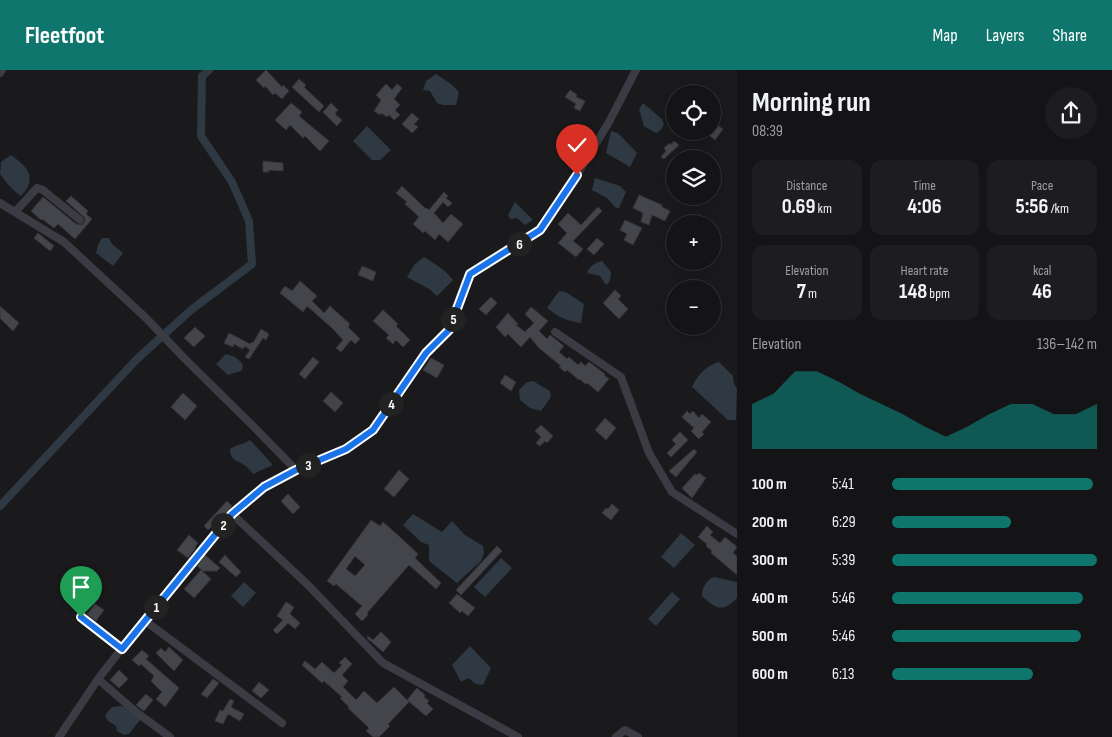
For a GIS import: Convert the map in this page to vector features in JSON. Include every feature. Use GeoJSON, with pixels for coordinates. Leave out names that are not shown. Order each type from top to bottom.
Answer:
{"type":"FeatureCollection","features":[{"type":"Feature","properties":{"kind":"street"},"geometry":{"type":"LineString","coordinates":[[59,737],[98,679],[232,514],[264,487],[296,470],[346,449],[373,430],[426,353],[449,330],[470,274],[540,230],[577,175],[609,122],[636,70]]}},
{"type":"Feature","properties":{"kind":"street"},"geometry":{"type":"LineString","coordinates":[[15,212],[37,188],[43,190],[80,220]]}},
{"type":"Feature","properties":{"kind":"street"},"geometry":{"type":"LineString","coordinates":[[0,203],[64,242],[146,318],[183,358],[256,428],[296,470]]}},
{"type":"Feature","properties":{"kind":"street"},"geometry":{"type":"LineString","coordinates":[[555,332],[621,377],[649,452],[672,492],[737,534]]}},
{"type":"Feature","properties":{"kind":"street"},"geometry":{"type":"LineString","coordinates":[[232,514],[307,584],[383,663],[518,737]]}},
{"type":"Feature","properties":{"kind":"street"},"geometry":{"type":"LineString","coordinates":[[81,617],[122,649]]}},
{"type":"Feature","properties":{"kind":"street"},"geometry":{"type":"LineString","coordinates":[[144,620],[282,723]]}},
{"type":"Feature","properties":{"kind":"street"},"geometry":{"type":"LineString","coordinates":[[98,679],[136,712],[170,737]]}},
{"type":"Feature","properties":{"kind":"street"},"geometry":{"type":"LineString","coordinates":[[616,737],[625,730],[638,737]]}},
{"type":"Feature","properties":{"kind":"shaded area"},"geometry":{"type":"Polygon","coordinates":[[[436,74],[459,92],[456,105],[437,103],[430,91],[423,90],[426,81],[436,74]]]}},
{"type":"Feature","properties":{"kind":"shaded area"},"geometry":{"type":"Polygon","coordinates":[[[643,103],[662,119],[664,124],[661,130],[656,133],[644,126],[639,109],[643,103]]]}},
{"type":"Feature","properties":{"kind":"shaded area"},"geometry":{"type":"Polygon","coordinates":[[[367,126],[391,150],[380,160],[372,160],[353,141],[367,126]]]}},
{"type":"Feature","properties":{"kind":"shaded area"},"geometry":{"type":"Polygon","coordinates":[[[611,131],[618,133],[637,153],[630,167],[606,153],[611,131]]]}},
{"type":"Feature","properties":{"kind":"shaded area"},"geometry":{"type":"Polygon","coordinates":[[[11,155],[29,173],[29,184],[21,196],[0,174],[1,162],[11,155]]]}},
{"type":"Feature","properties":{"kind":"shaded area"},"geometry":{"type":"Polygon","coordinates":[[[595,178],[620,186],[626,192],[619,208],[616,208],[607,198],[592,190],[595,178]]]}},
{"type":"Feature","properties":{"kind":"shaded area"},"geometry":{"type":"Polygon","coordinates":[[[515,202],[533,220],[525,225],[517,218],[510,219],[508,215],[515,202]]]}},
{"type":"Feature","properties":{"kind":"shaded area"},"geometry":{"type":"Polygon","coordinates":[[[102,238],[109,238],[112,244],[123,253],[113,266],[96,253],[102,238]]]}},
{"type":"Feature","properties":{"kind":"shaded area"},"geometry":{"type":"Polygon","coordinates":[[[424,257],[444,270],[453,280],[437,296],[429,289],[407,277],[414,265],[424,257]]]}},
{"type":"Feature","properties":{"kind":"shaded area"},"geometry":{"type":"Polygon","coordinates":[[[602,261],[611,272],[610,281],[606,285],[600,276],[587,273],[589,268],[602,261]]]}},
{"type":"Feature","properties":{"kind":"shaded area"},"geometry":{"type":"Polygon","coordinates":[[[559,291],[566,292],[584,304],[581,323],[563,318],[547,308],[559,291]]]}},
{"type":"Feature","properties":{"kind":"shaded area"},"geometry":{"type":"Polygon","coordinates":[[[226,354],[235,357],[242,363],[243,368],[241,371],[228,375],[216,364],[226,354]]]}},
{"type":"Feature","properties":{"kind":"shaded area"},"geometry":{"type":"Polygon","coordinates":[[[719,362],[733,376],[734,384],[737,388],[736,420],[728,420],[692,387],[703,371],[719,362]]]}},
{"type":"Feature","properties":{"kind":"shaded area"},"geometry":{"type":"Polygon","coordinates":[[[533,381],[550,391],[551,397],[541,411],[530,408],[520,400],[519,390],[527,382],[533,381]]]}},
{"type":"Feature","properties":{"kind":"shaded area"},"geometry":{"type":"Polygon","coordinates":[[[250,440],[273,465],[253,474],[247,467],[233,459],[230,453],[230,449],[250,440]]]}},
{"type":"Feature","properties":{"kind":"shaded area"},"geometry":{"type":"Polygon","coordinates":[[[413,514],[442,532],[452,521],[465,535],[483,546],[484,553],[481,561],[457,583],[429,561],[429,545],[421,542],[403,525],[413,514]]]}},
{"type":"Feature","properties":{"kind":"shaded area"},"geometry":{"type":"Polygon","coordinates":[[[681,533],[695,545],[674,568],[661,557],[681,533]]]}},
{"type":"Feature","properties":{"kind":"shaded area"},"geometry":{"type":"Polygon","coordinates":[[[501,558],[512,568],[485,597],[474,587],[501,558]]]}},
{"type":"Feature","properties":{"kind":"shaded area"},"geometry":{"type":"Polygon","coordinates":[[[714,577],[737,582],[737,598],[727,606],[719,608],[702,596],[705,585],[714,577]]]}},
{"type":"Feature","properties":{"kind":"shaded area"},"geometry":{"type":"Polygon","coordinates":[[[244,582],[256,593],[243,607],[231,596],[244,582]]]}},
{"type":"Feature","properties":{"kind":"shaded area"},"geometry":{"type":"Polygon","coordinates":[[[672,592],[680,599],[656,626],[648,619],[672,592]]]}},
{"type":"Feature","properties":{"kind":"shaded area"},"geometry":{"type":"Polygon","coordinates":[[[470,646],[491,668],[483,685],[476,684],[468,678],[461,682],[452,665],[470,646]]]}},
{"type":"Feature","properties":{"kind":"shaded area"},"geometry":{"type":"Polygon","coordinates":[[[121,706],[127,708],[140,720],[129,734],[124,735],[117,731],[116,726],[108,721],[105,715],[112,707],[121,706]]]}},
{"type":"Feature","properties":{"kind":"building"},"geometry":{"type":"Polygon","coordinates":[[[266,70],[282,87],[283,85],[289,91],[282,99],[275,93],[273,95],[256,80],[266,70]]]}},
{"type":"Feature","properties":{"kind":"building"},"geometry":{"type":"Polygon","coordinates":[[[299,79],[306,85],[304,87],[324,106],[319,112],[292,87],[299,79]]]}},
{"type":"Feature","properties":{"kind":"building"},"geometry":{"type":"Polygon","coordinates":[[[386,84],[392,90],[397,84],[402,88],[394,99],[400,105],[395,110],[400,115],[394,120],[389,115],[387,117],[374,111],[381,100],[376,95],[386,84]]]}},
{"type":"Feature","properties":{"kind":"building"},"geometry":{"type":"Polygon","coordinates":[[[570,90],[577,95],[576,97],[585,101],[580,111],[574,108],[576,104],[565,97],[570,90]]]}},
{"type":"Feature","properties":{"kind":"building"},"geometry":{"type":"Polygon","coordinates":[[[291,103],[302,112],[299,116],[329,141],[320,151],[305,136],[303,138],[290,125],[286,130],[275,120],[291,103]]]}},
{"type":"Feature","properties":{"kind":"building"},"geometry":{"type":"Polygon","coordinates":[[[331,103],[338,110],[335,114],[342,120],[337,126],[323,112],[331,103]]]}},
{"type":"Feature","properties":{"kind":"building"},"geometry":{"type":"Polygon","coordinates":[[[412,113],[419,119],[414,124],[418,127],[412,133],[402,124],[412,113]]]}},
{"type":"Feature","properties":{"kind":"building"},"geometry":{"type":"Polygon","coordinates":[[[674,141],[679,145],[674,150],[666,151],[664,148],[670,143],[671,145],[674,141]]]}},
{"type":"Feature","properties":{"kind":"building"},"geometry":{"type":"Polygon","coordinates":[[[666,151],[666,157],[664,159],[661,157],[666,151]]]}},
{"type":"Feature","properties":{"kind":"building"},"geometry":{"type":"Polygon","coordinates":[[[263,161],[283,163],[283,171],[269,170],[269,172],[263,172],[263,161]]]}},
{"type":"Feature","properties":{"kind":"building"},"geometry":{"type":"Polygon","coordinates":[[[402,186],[429,210],[444,192],[448,196],[446,198],[452,203],[448,207],[443,202],[434,213],[443,223],[451,214],[463,224],[448,242],[439,234],[435,240],[413,224],[419,217],[405,204],[407,202],[396,193],[402,186]]]}},
{"type":"Feature","properties":{"kind":"building"},"geometry":{"type":"Polygon","coordinates":[[[639,195],[662,205],[662,207],[670,211],[666,215],[665,221],[652,215],[649,225],[641,222],[643,213],[633,208],[639,195]]]}},
{"type":"Feature","properties":{"kind":"building"},"geometry":{"type":"Polygon","coordinates":[[[71,196],[88,211],[86,214],[92,219],[75,239],[58,224],[54,228],[31,211],[43,197],[76,224],[82,225],[85,218],[66,201],[71,196]]]}},
{"type":"Feature","properties":{"kind":"building"},"geometry":{"type":"Polygon","coordinates":[[[598,207],[602,211],[573,241],[583,249],[576,257],[558,243],[567,233],[558,224],[568,213],[581,225],[598,207]]]}},
{"type":"Feature","properties":{"kind":"building"},"geometry":{"type":"Polygon","coordinates":[[[625,220],[642,228],[633,245],[624,240],[627,234],[620,230],[625,220]]]}},
{"type":"Feature","properties":{"kind":"building"},"geometry":{"type":"Polygon","coordinates":[[[38,233],[54,246],[50,251],[34,238],[38,233]]]}},
{"type":"Feature","properties":{"kind":"building"},"geometry":{"type":"Polygon","coordinates":[[[597,238],[604,244],[594,255],[587,249],[597,238]]]}},
{"type":"Feature","properties":{"kind":"building"},"geometry":{"type":"Polygon","coordinates":[[[362,266],[376,272],[373,281],[358,275],[362,266]]]}},
{"type":"Feature","properties":{"kind":"building"},"geometry":{"type":"Polygon","coordinates":[[[300,281],[317,296],[312,301],[324,313],[330,306],[350,324],[348,327],[360,339],[355,344],[351,340],[341,352],[336,348],[343,340],[332,328],[307,306],[303,312],[280,293],[285,286],[292,291],[300,281]]]}},
{"type":"Feature","properties":{"kind":"building"},"geometry":{"type":"Polygon","coordinates":[[[615,290],[621,296],[618,299],[628,309],[619,319],[603,303],[615,290]]]}},
{"type":"Feature","properties":{"kind":"building"},"geometry":{"type":"Polygon","coordinates":[[[491,297],[497,303],[486,315],[479,309],[491,297]]]}},
{"type":"Feature","properties":{"kind":"building"},"geometry":{"type":"Polygon","coordinates":[[[0,306],[19,323],[13,331],[0,318],[0,306]]]}},
{"type":"Feature","properties":{"kind":"building"},"geometry":{"type":"Polygon","coordinates":[[[531,307],[548,321],[539,331],[547,339],[550,335],[564,346],[559,352],[567,359],[569,357],[578,365],[581,362],[585,366],[589,362],[609,379],[598,392],[567,370],[565,372],[530,337],[521,347],[508,334],[505,337],[496,327],[508,313],[518,324],[516,325],[525,332],[534,323],[525,314],[531,307]]]}},
{"type":"Feature","properties":{"kind":"building"},"geometry":{"type":"Polygon","coordinates":[[[383,310],[398,324],[396,326],[410,340],[403,347],[396,340],[393,344],[386,338],[389,335],[373,321],[383,310]]]}},
{"type":"Feature","properties":{"kind":"building"},"geometry":{"type":"Polygon","coordinates":[[[195,327],[205,336],[194,347],[184,338],[195,327]]]}},
{"type":"Feature","properties":{"kind":"building"},"geometry":{"type":"Polygon","coordinates":[[[261,329],[269,334],[266,340],[263,338],[249,359],[245,357],[250,350],[245,346],[243,349],[234,344],[233,347],[224,343],[229,333],[250,344],[253,343],[261,329]]]}},
{"type":"Feature","properties":{"kind":"building"},"geometry":{"type":"Polygon","coordinates":[[[313,357],[319,362],[305,379],[299,374],[313,357]]]}},
{"type":"Feature","properties":{"kind":"building"},"geometry":{"type":"Polygon","coordinates":[[[431,358],[444,365],[437,378],[423,370],[431,358]]]}},
{"type":"Feature","properties":{"kind":"building"},"geometry":{"type":"Polygon","coordinates":[[[505,375],[516,382],[511,391],[500,383],[505,375]]]}},
{"type":"Feature","properties":{"kind":"building"},"geometry":{"type":"Polygon","coordinates":[[[331,392],[343,403],[335,412],[323,401],[331,392]]]}},
{"type":"Feature","properties":{"kind":"building"},"geometry":{"type":"Polygon","coordinates":[[[183,393],[197,406],[185,420],[171,407],[183,393]]]}},
{"type":"Feature","properties":{"kind":"building"},"geometry":{"type":"Polygon","coordinates":[[[687,411],[690,414],[693,411],[699,418],[702,414],[711,422],[702,432],[704,434],[699,439],[691,431],[694,428],[682,417],[687,411]]]}},
{"type":"Feature","properties":{"kind":"building"},"geometry":{"type":"Polygon","coordinates":[[[605,418],[616,428],[606,440],[595,430],[605,418]]]}},
{"type":"Feature","properties":{"kind":"building"},"geometry":{"type":"Polygon","coordinates":[[[541,425],[553,436],[547,443],[545,441],[540,446],[536,443],[541,437],[535,431],[541,425]]]}},
{"type":"Feature","properties":{"kind":"building"},"geometry":{"type":"Polygon","coordinates":[[[680,432],[688,440],[671,457],[667,453],[676,444],[672,440],[680,432]]]}},
{"type":"Feature","properties":{"kind":"building"},"geometry":{"type":"Polygon","coordinates":[[[694,449],[697,452],[676,477],[669,471],[694,449]]]}},
{"type":"Feature","properties":{"kind":"building"},"geometry":{"type":"Polygon","coordinates":[[[399,470],[409,479],[394,497],[384,489],[399,470]]]}},
{"type":"Feature","properties":{"kind":"building"},"geometry":{"type":"Polygon","coordinates":[[[699,473],[706,478],[692,498],[682,488],[695,474],[699,473]]]}},
{"type":"Feature","properties":{"kind":"building"},"geometry":{"type":"Polygon","coordinates":[[[288,494],[300,507],[293,514],[281,501],[288,494]]]}},
{"type":"Feature","properties":{"kind":"building"},"geometry":{"type":"Polygon","coordinates":[[[227,501],[232,506],[208,530],[204,526],[227,501]]]}},
{"type":"Feature","properties":{"kind":"building"},"geometry":{"type":"Polygon","coordinates":[[[612,504],[619,510],[611,520],[602,513],[612,504]]]}},
{"type":"Feature","properties":{"kind":"building"},"geometry":{"type":"Polygon","coordinates":[[[371,520],[380,526],[383,522],[400,537],[418,554],[415,558],[441,583],[436,589],[409,565],[362,621],[355,614],[362,606],[336,584],[334,586],[327,581],[371,520]],[[355,556],[346,569],[355,576],[365,565],[355,556]]]}},
{"type":"Feature","properties":{"kind":"building"},"geometry":{"type":"Polygon","coordinates":[[[707,526],[713,532],[710,535],[720,543],[725,537],[737,547],[733,553],[737,556],[737,575],[711,553],[712,551],[706,546],[707,544],[698,537],[707,526]]]}},
{"type":"Feature","properties":{"kind":"building"},"geometry":{"type":"Polygon","coordinates":[[[189,535],[198,543],[188,558],[177,550],[189,535]]]}},
{"type":"Feature","properties":{"kind":"building"},"geometry":{"type":"Polygon","coordinates":[[[497,546],[502,551],[461,595],[456,590],[497,546]]]}},
{"type":"Feature","properties":{"kind":"building"},"geometry":{"type":"Polygon","coordinates":[[[205,555],[220,568],[217,571],[203,571],[197,566],[205,555]]]}},
{"type":"Feature","properties":{"kind":"building"},"geometry":{"type":"Polygon","coordinates":[[[225,555],[241,572],[236,577],[219,562],[225,555]]]}},
{"type":"Feature","properties":{"kind":"building"},"geometry":{"type":"Polygon","coordinates":[[[201,570],[211,579],[194,598],[184,589],[201,570]]]}},
{"type":"Feature","properties":{"kind":"building"},"geometry":{"type":"Polygon","coordinates":[[[457,594],[475,608],[468,616],[462,611],[460,613],[449,603],[457,594]]]}},
{"type":"Feature","properties":{"kind":"building"},"geometry":{"type":"Polygon","coordinates":[[[286,602],[294,607],[290,614],[300,623],[295,629],[288,623],[277,634],[273,630],[283,620],[277,616],[286,602]]]}},
{"type":"Feature","properties":{"kind":"building"},"geometry":{"type":"Polygon","coordinates":[[[95,604],[104,610],[96,621],[87,614],[95,604]]]}},
{"type":"Feature","properties":{"kind":"building"},"geometry":{"type":"Polygon","coordinates":[[[381,632],[391,642],[383,652],[367,638],[368,636],[373,640],[381,632]]]}},
{"type":"Feature","properties":{"kind":"building"},"geometry":{"type":"Polygon","coordinates":[[[169,647],[183,660],[174,671],[156,653],[161,648],[165,652],[169,647]]]}},
{"type":"Feature","properties":{"kind":"building"},"geometry":{"type":"Polygon","coordinates":[[[142,650],[149,656],[146,659],[179,688],[165,707],[156,699],[162,692],[151,681],[154,676],[141,664],[139,666],[132,660],[142,650]]]}},
{"type":"Feature","properties":{"kind":"building"},"geometry":{"type":"Polygon","coordinates":[[[345,657],[352,664],[342,675],[348,681],[343,687],[356,700],[364,691],[377,703],[394,687],[409,702],[388,724],[390,726],[379,737],[373,737],[366,731],[369,728],[348,708],[340,698],[342,697],[324,681],[322,683],[302,665],[305,661],[315,669],[322,662],[334,673],[342,665],[339,663],[345,657]]]}},
{"type":"Feature","properties":{"kind":"building"},"geometry":{"type":"Polygon","coordinates":[[[119,670],[128,679],[119,688],[110,680],[119,670]]]}},
{"type":"Feature","properties":{"kind":"building"},"geometry":{"type":"Polygon","coordinates":[[[213,679],[219,683],[207,698],[201,694],[213,679]]]}},
{"type":"Feature","properties":{"kind":"building"},"geometry":{"type":"Polygon","coordinates":[[[259,682],[269,690],[261,698],[252,691],[259,682]]]}},
{"type":"Feature","properties":{"kind":"building"},"geometry":{"type":"Polygon","coordinates":[[[417,688],[425,695],[424,697],[429,701],[427,703],[433,709],[426,716],[407,700],[417,688]]]}},
{"type":"Feature","properties":{"kind":"building"},"geometry":{"type":"Polygon","coordinates":[[[146,694],[153,700],[144,711],[136,705],[146,694]]]}},
{"type":"Feature","properties":{"kind":"building"},"geometry":{"type":"Polygon","coordinates":[[[230,699],[234,701],[231,707],[244,714],[240,721],[228,714],[223,724],[215,721],[220,710],[223,711],[230,699]]]}},
{"type":"Feature","properties":{"kind":"waterway"},"geometry":{"type":"LineString","coordinates":[[0,506],[136,360],[191,310],[252,264],[249,221],[232,182],[201,136],[202,76],[209,70]]}},
{"type":"Feature","properties":{"kind":"route"},"geometry":{"type":"LineString","coordinates":[[81,617],[122,649],[232,514],[264,487],[296,470],[346,449],[373,430],[426,353],[449,330],[470,274],[540,230],[577,175]]}}]}
